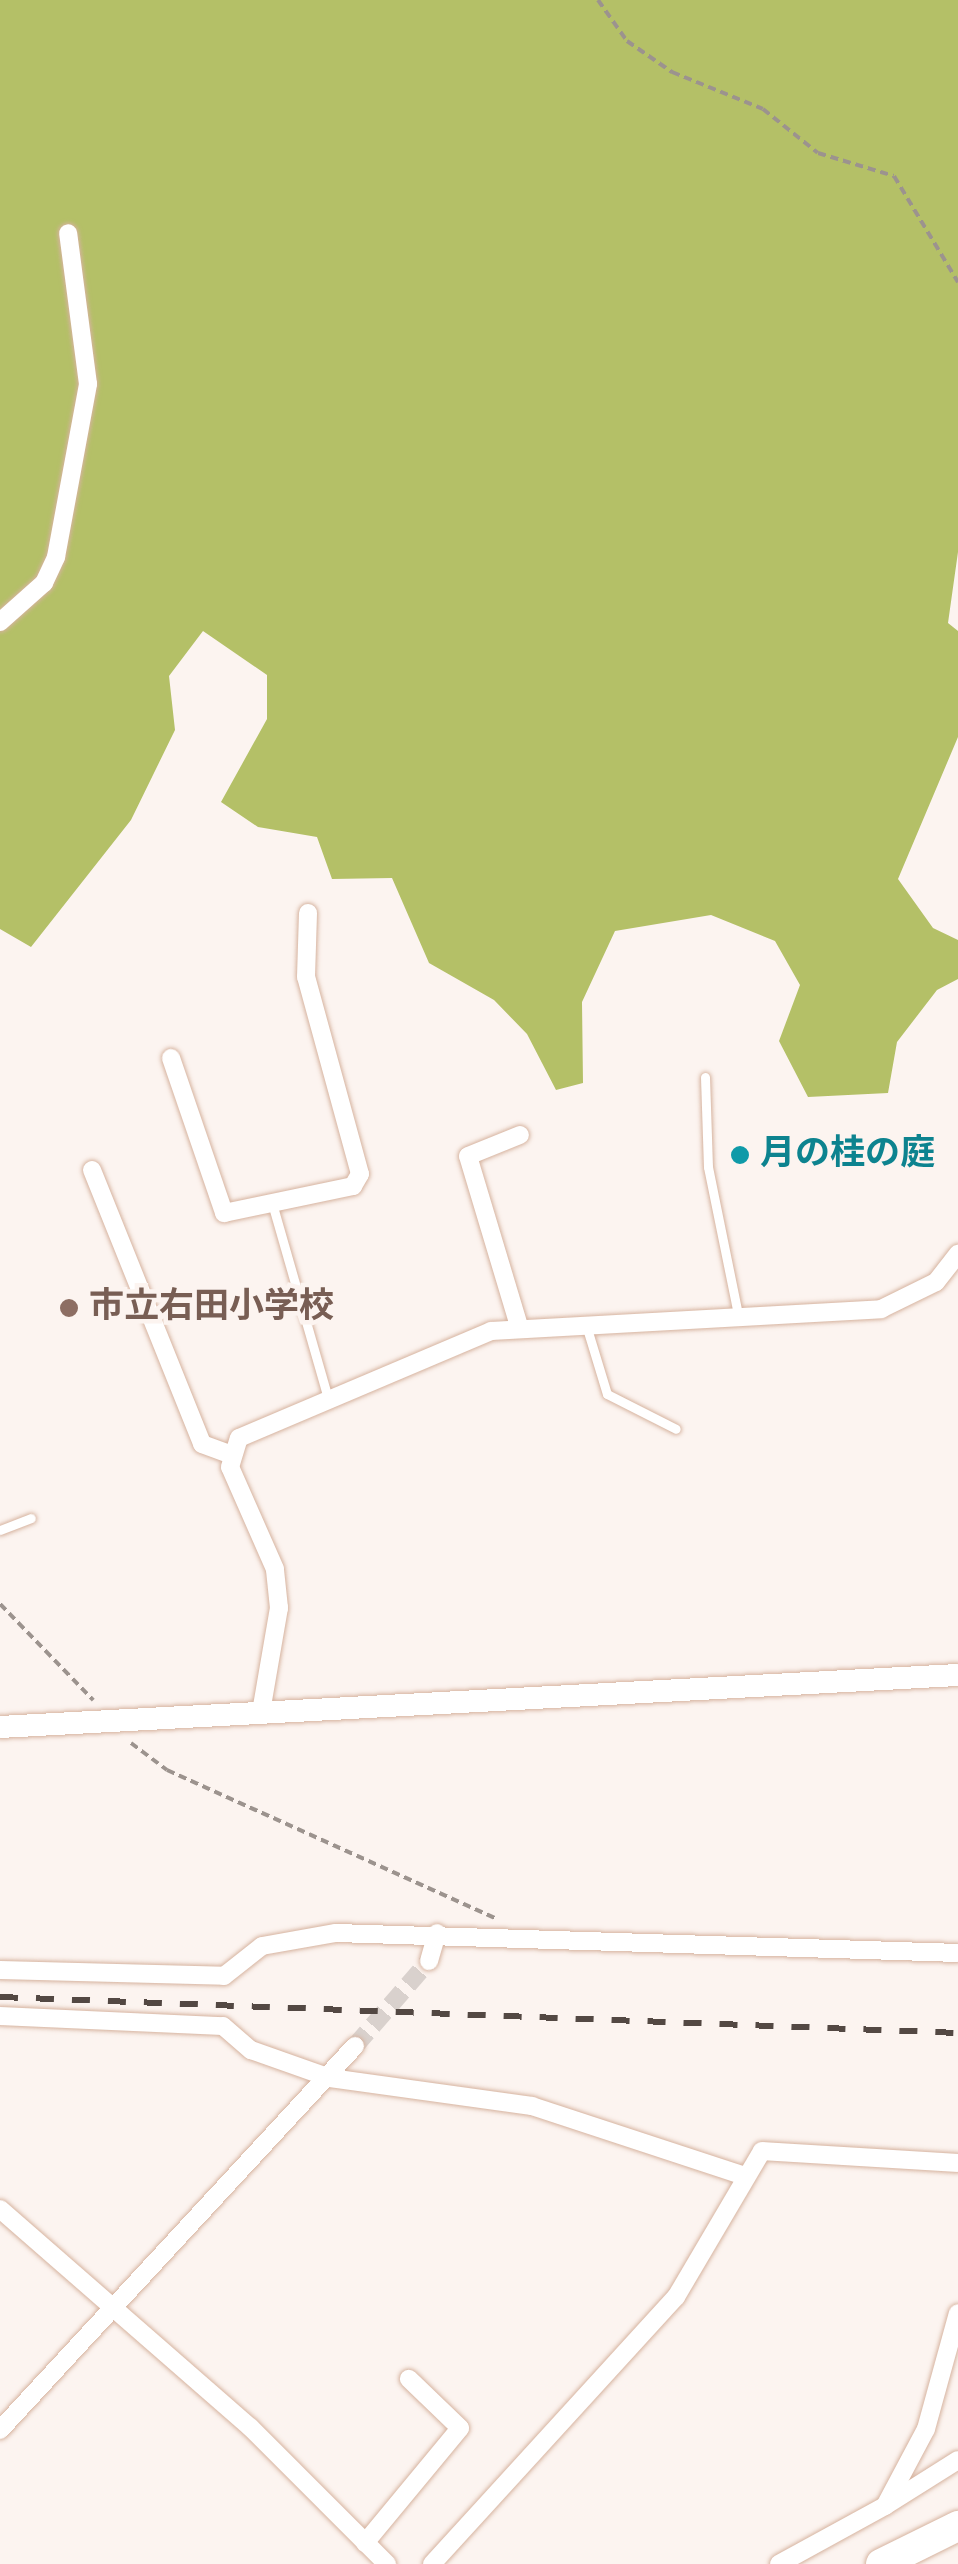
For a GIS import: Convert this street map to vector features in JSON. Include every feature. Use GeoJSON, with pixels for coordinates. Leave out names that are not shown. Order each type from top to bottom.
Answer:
{"type":"FeatureCollection","features":[{"type":"Feature","properties":{"kind":"highway"},"geometry":{"type":"LineString","coordinates":[[880,2564],[958,2526]]}},
{"type":"Feature","properties":{"kind":"street"},"geometry":{"type":"LineString","coordinates":[[0,622],[44,583],[56,557],[88,384],[68,233]]}},
{"type":"Feature","properties":{"kind":"street"},"geometry":{"type":"LineString","coordinates":[[171,1058],[224,1213],[353,1186],[360,1174],[306,977],[308,913]]}},
{"type":"Feature","properties":{"kind":"street"},"geometry":{"type":"LineString","coordinates":[[519,1326],[468,1156],[520,1136]]}},
{"type":"Feature","properties":{"kind":"street"},"geometry":{"type":"LineString","coordinates":[[92,1170],[202,1444],[229,1454],[275,1569],[278,1608],[261,1712]]}},
{"type":"Feature","properties":{"kind":"street"},"geometry":{"type":"LineString","coordinates":[[229,1454],[240,1438],[460,1339],[519,1326],[881,1310],[936,1282],[958,1254]]}},
{"type":"Feature","properties":{"kind":"street"},"geometry":{"type":"LineString","coordinates":[[0,1727],[958,1675]]}},
{"type":"Feature","properties":{"kind":"street"},"geometry":{"type":"LineString","coordinates":[[0,1970],[224,1976],[262,1946],[336,1933],[525,1934],[958,1953]]}},
{"type":"Feature","properties":{"kind":"street"},"geometry":{"type":"LineString","coordinates":[[429,1961],[437,1933]]}},
{"type":"Feature","properties":{"kind":"street"},"geometry":{"type":"LineString","coordinates":[[0,2016],[223,2026],[251,2050],[330,2078],[532,2106],[742,2175]]}},
{"type":"Feature","properties":{"kind":"street"},"geometry":{"type":"LineString","coordinates":[[0,2430],[330,2078],[355,2046]]}},
{"type":"Feature","properties":{"kind":"street"},"geometry":{"type":"LineString","coordinates":[[432,2564],[676,2297],[742,2175],[776,2145],[958,2162]]}},
{"type":"Feature","properties":{"kind":"street"},"geometry":{"type":"LineString","coordinates":[[0,2209],[110,2313],[250,2428],[387,2564]]}},
{"type":"Feature","properties":{"kind":"street"},"geometry":{"type":"LineString","coordinates":[[885,2506],[926,2429],[953,2361],[958,2313]]}},
{"type":"Feature","properties":{"kind":"street"},"geometry":{"type":"LineString","coordinates":[[365,2542],[460,2428],[409,2380]]}},
{"type":"Feature","properties":{"kind":"street"},"geometry":{"type":"LineString","coordinates":[[779,2564],[885,2506],[958,2460]]}},
{"type":"Feature","properties":{"kind":"lane"},"geometry":{"type":"LineString","coordinates":[[705,1078],[708,1167],[738,1315]]}},
{"type":"Feature","properties":{"kind":"lane"},"geometry":{"type":"LineString","coordinates":[[272,1203],[328,1398]]}},
{"type":"Feature","properties":{"kind":"lane"},"geometry":{"type":"LineString","coordinates":[[586,1322],[607,1394],[676,1428]]}},
{"type":"Feature","properties":{"kind":"lane"},"geometry":{"type":"LineString","coordinates":[[0,1530],[30,1518]]}},
{"type":"Feature","properties":{"kind":"path"},"geometry":{"type":"LineString","coordinates":[[598,0],[626,41],[672,72],[763,109],[818,153],[894,176],[958,282]]}},
{"type":"Feature","properties":{"kind":"path"},"geometry":{"type":"LineString","coordinates":[[0,1604],[86,1682],[102,1721],[167,1770],[525,1934]]}},
{"type":"Feature","properties":{"kind":"green space"},"geometry":{"type":"Polygon","coordinates":[[[0,0],[958,0],[958,552],[948,623],[958,631],[958,737],[898,879],[933,928],[958,940],[958,979],[937,990],[897,1042],[888,1093],[808,1097],[779,1041],[800,985],[775,941],[711,915],[615,931],[582,1002],[583,1083],[556,1090],[527,1034],[494,1000],[429,963],[392,878],[332,879],[317,837],[258,827],[221,802],[267,719],[267,675],[203,631],[169,676],[175,730],[131,820],[31,947],[0,929],[0,0]]]}},
{"type":"Feature","properties":{"kind":"tunnel"},"geometry":{"type":"LineString","coordinates":[[355,2046],[429,1961]]}},
{"type":"Feature","properties":{"kind":"railway"},"geometry":{"type":"LineString","coordinates":[[0,1997],[958,2033]]}},
{"type":"Feature","properties":{"kind":"place","name":"月の桂の庭"},"geometry":{"type":"Point","coordinates":[740,1155]}},
{"type":"Feature","properties":{"kind":"place","name":"市立右田小学校"},"geometry":{"type":"Point","coordinates":[69,1308]}}]}
